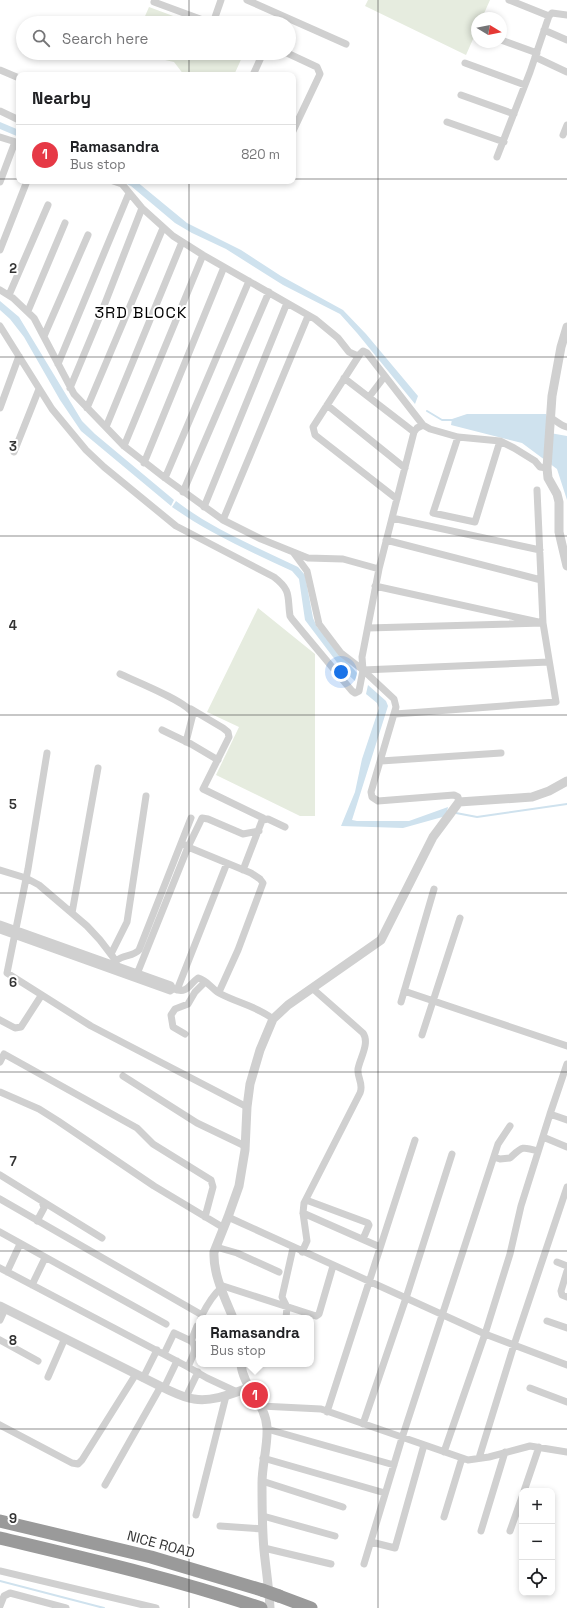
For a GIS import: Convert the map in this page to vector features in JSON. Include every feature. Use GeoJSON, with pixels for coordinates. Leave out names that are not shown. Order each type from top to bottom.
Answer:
{"type":"FeatureCollection","features":[{"type":"Feature","properties":{"kind":"highway","name":"NICE ROAD"},"geometry":{"type":"LineString","coordinates":[[0,1521],[151,1557],[262,1590],[311,1608]]}},
{"type":"Feature","properties":{"kind":"highway"},"geometry":{"type":"LineString","coordinates":[[0,1538],[160,1577],[204,1589],[261,1608]]}},
{"type":"Feature","properties":{"kind":"street"},"geometry":{"type":"LineString","coordinates":[[215,16],[221,0]]}},
{"type":"Feature","properties":{"kind":"street"},"geometry":{"type":"LineString","coordinates":[[247,0],[285,16]]}},
{"type":"Feature","properties":{"kind":"street"},"geometry":{"type":"LineString","coordinates":[[509,0],[549,16]]}},
{"type":"Feature","properties":{"kind":"street"},"geometry":{"type":"LineString","coordinates":[[154,2],[193,16]]}},
{"type":"Feature","properties":{"kind":"street"},"geometry":{"type":"LineString","coordinates":[[497,158],[525,86],[549,16],[552,13],[567,14]]}},
{"type":"Feature","properties":{"kind":"street"},"geometry":{"type":"LineString","coordinates":[[296,21],[346,44]]}},
{"type":"Feature","properties":{"kind":"street"},"geometry":{"type":"LineString","coordinates":[[544,30],[567,40]]}},
{"type":"Feature","properties":{"kind":"street"},"geometry":{"type":"LineString","coordinates":[[507,43],[536,55],[567,72]]}},
{"type":"Feature","properties":{"kind":"street"},"geometry":{"type":"LineString","coordinates":[[296,57],[317,67],[320,74],[296,125]]}},
{"type":"Feature","properties":{"kind":"street"},"geometry":{"type":"LineString","coordinates":[[254,72],[260,60]]}},
{"type":"Feature","properties":{"kind":"street"},"geometry":{"type":"LineString","coordinates":[[465,63],[525,86]]}},
{"type":"Feature","properties":{"kind":"street"},"geometry":{"type":"LineString","coordinates":[[0,70],[16,77]]}},
{"type":"Feature","properties":{"kind":"street"},"geometry":{"type":"LineString","coordinates":[[461,95],[514,114]]}},
{"type":"Feature","properties":{"kind":"street"},"geometry":{"type":"LineString","coordinates":[[0,111],[16,119]]}},
{"type":"Feature","properties":{"kind":"street"},"geometry":{"type":"LineString","coordinates":[[447,122],[504,142]]}},
{"type":"Feature","properties":{"kind":"street"},"geometry":{"type":"LineString","coordinates":[[562,136],[567,125]]}},
{"type":"Feature","properties":{"kind":"street"},"geometry":{"type":"LineString","coordinates":[[0,136],[16,143]]}},
{"type":"Feature","properties":{"kind":"street"},"geometry":{"type":"LineString","coordinates":[[0,182],[16,145]]}},
{"type":"Feature","properties":{"kind":"street"},"geometry":{"type":"LineString","coordinates":[[0,250],[26,184]]}},
{"type":"Feature","properties":{"kind":"street"},"geometry":{"type":"LineString","coordinates":[[122,184],[142,208],[163,228],[182,242],[314,319],[338,338],[349,352],[358,356]]}},
{"type":"Feature","properties":{"kind":"street"},"geometry":{"type":"LineString","coordinates":[[58,364],[129,193]]}},
{"type":"Feature","properties":{"kind":"street"},"geometry":{"type":"LineString","coordinates":[[9,295],[48,205]]}},
{"type":"Feature","properties":{"kind":"street"},"geometry":{"type":"LineString","coordinates":[[70,388],[142,208]]}},
{"type":"Feature","properties":{"kind":"street"},"geometry":{"type":"LineString","coordinates":[[28,311],[65,223]]}},
{"type":"Feature","properties":{"kind":"street"},"geometry":{"type":"LineString","coordinates":[[87,408],[163,228]]}},
{"type":"Feature","properties":{"kind":"street"},"geometry":{"type":"LineString","coordinates":[[44,336],[88,235]]}},
{"type":"Feature","properties":{"kind":"street"},"geometry":{"type":"LineString","coordinates":[[106,427],[182,242]]}},
{"type":"Feature","properties":{"kind":"street"},"geometry":{"type":"LineString","coordinates":[[124,446],[203,255]]}},
{"type":"Feature","properties":{"kind":"street"},"geometry":{"type":"LineString","coordinates":[[144,463],[224,267]]}},
{"type":"Feature","properties":{"kind":"street"},"geometry":{"type":"LineString","coordinates":[[165,478],[249,281]]}},
{"type":"Feature","properties":{"kind":"street"},"geometry":{"type":"LineString","coordinates":[[0,290],[9,295],[34,318],[74,394],[124,446],[183,492],[223,520],[260,539],[308,558],[343,559],[379,569]]}},
{"type":"Feature","properties":{"kind":"street"},"geometry":{"type":"LineString","coordinates":[[183,492],[269,292]]}},
{"type":"Feature","properties":{"kind":"street"},"geometry":{"type":"LineString","coordinates":[[204,507],[287,303]]}},
{"type":"Feature","properties":{"kind":"street"},"geometry":{"type":"LineString","coordinates":[[223,520],[308,316]]}},
{"type":"Feature","properties":{"kind":"street"},"geometry":{"type":"LineString","coordinates":[[0,326],[52,409],[86,450],[104,467],[176,526],[281,581],[287,590],[290,616],[292,619],[352,691],[356,692],[359,691],[362,657],[386,540],[414,432],[417,428],[424,425]]}},
{"type":"Feature","properties":{"kind":"street"},"geometry":{"type":"LineString","coordinates":[[567,327],[561,347],[552,396],[547,466],[548,478],[557,494],[558,532],[567,566]]}},
{"type":"Feature","properties":{"kind":"street"},"geometry":{"type":"LineString","coordinates":[[397,499],[313,434],[313,427],[362,352],[367,353],[424,425],[430,429],[458,437],[500,441],[535,461],[540,466],[547,466]]}},
{"type":"Feature","properties":{"kind":"street"},"geometry":{"type":"LineString","coordinates":[[0,408],[19,356]]}},
{"type":"Feature","properties":{"kind":"street"},"geometry":{"type":"LineString","coordinates":[[368,397],[385,376]]}},
{"type":"Feature","properties":{"kind":"street"},"geometry":{"type":"LineString","coordinates":[[344,378],[414,432]]}},
{"type":"Feature","properties":{"kind":"street"},"geometry":{"type":"LineString","coordinates":[[14,452],[39,389]]}},
{"type":"Feature","properties":{"kind":"street"},"geometry":{"type":"LineString","coordinates":[[327,405],[405,468]]}},
{"type":"Feature","properties":{"kind":"street"},"geometry":{"type":"LineString","coordinates":[[550,419],[556,419],[563,426],[567,427]]}},
{"type":"Feature","properties":{"kind":"street"},"geometry":{"type":"LineString","coordinates":[[458,437],[433,513],[475,522],[500,441]]}},
{"type":"Feature","properties":{"kind":"street"},"geometry":{"type":"LineString","coordinates":[[395,714],[556,702],[543,623],[537,490]]}},
{"type":"Feature","properties":{"kind":"street"},"geometry":{"type":"LineString","coordinates":[[392,518],[540,550]]}},
{"type":"Feature","properties":{"kind":"street"},"geometry":{"type":"LineString","coordinates":[[386,540],[541,580]]}},
{"type":"Feature","properties":{"kind":"street"},"geometry":{"type":"LineString","coordinates":[[232,1315],[220,1287],[214,1258],[216,1247],[228,1218],[240,1180],[245,1146],[250,1084],[260,1050],[273,1019],[288,1005],[381,940],[433,837],[441,825],[449,818],[456,805],[458,797],[454,795],[376,800],[372,797],[371,792],[395,714],[396,705],[394,699],[341,653],[318,624],[307,571],[293,552]]}},
{"type":"Feature","properties":{"kind":"street"},"geometry":{"type":"LineString","coordinates":[[376,586],[543,623]]}},
{"type":"Feature","properties":{"kind":"street"},"geometry":{"type":"LineString","coordinates":[[368,628],[543,623]]}},
{"type":"Feature","properties":{"kind":"street"},"geometry":{"type":"LineString","coordinates":[[362,670],[549,662]]}},
{"type":"Feature","properties":{"kind":"street"},"geometry":{"type":"LineString","coordinates":[[120,674],[164,694],[224,728],[228,732],[229,737],[203,789],[262,817],[263,820]]}},
{"type":"Feature","properties":{"kind":"street"},"geometry":{"type":"LineString","coordinates":[[186,742],[193,714],[190,709]]}},
{"type":"Feature","properties":{"kind":"street"},"geometry":{"type":"LineString","coordinates":[[162,730],[218,760]]}},
{"type":"Feature","properties":{"kind":"street"},"geometry":{"type":"LineString","coordinates":[[47,752],[26,878],[7,973],[90,1026],[247,1107]]}},
{"type":"Feature","properties":{"kind":"street"},"geometry":{"type":"LineString","coordinates":[[381,761],[501,753]]}},
{"type":"Feature","properties":{"kind":"street"},"geometry":{"type":"LineString","coordinates":[[72,914],[98,768]]}},
{"type":"Feature","properties":{"kind":"street"},"geometry":{"type":"LineString","coordinates":[[456,805],[532,797],[567,781]]}},
{"type":"Feature","properties":{"kind":"street"},"geometry":{"type":"LineString","coordinates":[[111,954],[127,922],[146,796]]}},
{"type":"Feature","properties":{"kind":"street"},"geometry":{"type":"LineString","coordinates":[[116,963],[122,956],[136,953],[139,950],[191,818]]}},
{"type":"Feature","properties":{"kind":"street"},"geometry":{"type":"LineString","coordinates":[[137,974],[188,847],[202,818],[208,819],[243,834],[259,831]]}},
{"type":"Feature","properties":{"kind":"street"},"geometry":{"type":"LineString","coordinates":[[263,820],[268,819],[285,827]]}},
{"type":"Feature","properties":{"kind":"street"},"geometry":{"type":"LineString","coordinates":[[243,870],[263,820]]}},
{"type":"Feature","properties":{"kind":"street"},"geometry":{"type":"LineString","coordinates":[[180,843],[243,870],[260,879],[263,886],[238,950],[219,992]]}},
{"type":"Feature","properties":{"kind":"street"},"geometry":{"type":"LineString","coordinates":[[175,990],[227,863]]}},
{"type":"Feature","properties":{"kind":"street"},"geometry":{"type":"LineString","coordinates":[[0,870],[26,878],[39,885],[100,940],[116,963]]}},
{"type":"Feature","properties":{"kind":"street"},"geometry":{"type":"LineString","coordinates":[[401,1002],[434,889]]}},
{"type":"Feature","properties":{"kind":"street"},"geometry":{"type":"LineString","coordinates":[[422,1035],[460,918]]}},
{"type":"Feature","properties":{"kind":"street"},"geometry":{"type":"LineString","coordinates":[[0,924],[14,932],[170,991],[186,990],[198,978],[219,992],[264,1012],[273,1019]]}},
{"type":"Feature","properties":{"kind":"street"},"geometry":{"type":"LineString","coordinates":[[0,930],[14,932],[116,963],[137,974],[172,985],[175,990]]}},
{"type":"Feature","properties":{"kind":"street"},"geometry":{"type":"LineString","coordinates":[[185,1034],[173,1027],[171,1015],[175,1009],[188,1004],[195,992],[205,982]]}},
{"type":"Feature","properties":{"kind":"street"},"geometry":{"type":"LineString","coordinates":[[302,1252],[307,1241],[303,1213],[306,1200],[360,1094],[362,1086],[358,1070],[366,1039],[363,1033],[312,988]]}},
{"type":"Feature","properties":{"kind":"street"},"geometry":{"type":"LineString","coordinates":[[404,991],[567,1046]]}},
{"type":"Feature","properties":{"kind":"street"},"geometry":{"type":"LineString","coordinates":[[0,1020],[15,1028],[21,1027],[42,996]]}},
{"type":"Feature","properties":{"kind":"street"},"geometry":{"type":"LineString","coordinates":[[0,1062],[4,1054],[137,1128],[153,1144],[207,1176],[212,1182],[213,1187],[205,1217]]}},
{"type":"Feature","properties":{"kind":"street"},"geometry":{"type":"LineString","coordinates":[[444,1452],[485,1334],[510,1254],[521,1206],[567,1064]]}},
{"type":"Feature","properties":{"kind":"street"},"geometry":{"type":"LineString","coordinates":[[123,1076],[197,1123],[245,1146]]}},
{"type":"Feature","properties":{"kind":"street"},"geometry":{"type":"LineString","coordinates":[[0,1092],[39,1110],[58,1121],[154,1186],[224,1228]]}},
{"type":"Feature","properties":{"kind":"street"},"geometry":{"type":"LineString","coordinates":[[550,1114],[567,1120]]}},
{"type":"Feature","properties":{"kind":"street"},"geometry":{"type":"LineString","coordinates":[[364,1564],[402,1438],[498,1144],[510,1126]]}},
{"type":"Feature","properties":{"kind":"street"},"geometry":{"type":"LineString","coordinates":[[543,1137],[567,1147]]}},
{"type":"Feature","properties":{"kind":"street"},"geometry":{"type":"LineString","coordinates":[[327,1412],[415,1140]]}},
{"type":"Feature","properties":{"kind":"street"},"geometry":{"type":"LineString","coordinates":[[494,1157],[500,1159],[510,1158],[520,1148],[525,1147],[538,1151]]}},
{"type":"Feature","properties":{"kind":"street"},"geometry":{"type":"LineString","coordinates":[[362,1424],[406,1298],[452,1154]]}},
{"type":"Feature","properties":{"kind":"street"},"geometry":{"type":"LineString","coordinates":[[0,1175],[102,1238]]}},
{"type":"Feature","properties":{"kind":"street"},"geometry":{"type":"LineString","coordinates":[[479,1458],[514,1345],[567,1187]]}},
{"type":"Feature","properties":{"kind":"street"},"geometry":{"type":"LineString","coordinates":[[0,1199],[196,1320]]}},
{"type":"Feature","properties":{"kind":"street"},"geometry":{"type":"LineString","coordinates":[[306,1200],[368,1223],[369,1225],[363,1239]]}},
{"type":"Feature","properties":{"kind":"street"},"geometry":{"type":"LineString","coordinates":[[38,1221],[44,1208],[42,1201]]}},
{"type":"Feature","properties":{"kind":"street"},"geometry":{"type":"LineString","coordinates":[[303,1213],[380,1247]]}},
{"type":"Feature","properties":{"kind":"street"},"geometry":{"type":"LineString","coordinates":[[228,1218],[485,1334],[567,1365]]}},
{"type":"Feature","properties":{"kind":"street"},"geometry":{"type":"LineString","coordinates":[[0,1232],[166,1324]]}},
{"type":"Feature","properties":{"kind":"street"},"geometry":{"type":"LineString","coordinates":[[8,1272],[20,1244]]}},
{"type":"Feature","properties":{"kind":"street"},"geometry":{"type":"LineString","coordinates":[[216,1247],[236,1253],[279,1272]]}},
{"type":"Feature","properties":{"kind":"street"},"geometry":{"type":"LineString","coordinates":[[286,1315],[287,1307],[282,1297],[293,1248]]}},
{"type":"Feature","properties":{"kind":"street"},"geometry":{"type":"LineString","coordinates":[[32,1285],[45,1258]]}},
{"type":"Feature","properties":{"kind":"street"},"geometry":{"type":"LineString","coordinates":[[558,1262],[567,1266]]}},
{"type":"Feature","properties":{"kind":"street"},"geometry":{"type":"LineString","coordinates":[[314,1316],[318,1315],[333,1266]]}},
{"type":"Feature","properties":{"kind":"street"},"geometry":{"type":"LineString","coordinates":[[0,1268],[237,1392]]}},
{"type":"Feature","properties":{"kind":"street"},"geometry":{"type":"LineString","coordinates":[[567,1271],[561,1290],[562,1296],[567,1297]]}},
{"type":"Feature","properties":{"kind":"street"},"geometry":{"type":"LineString","coordinates":[[203,1315],[209,1301],[220,1287]]}},
{"type":"Feature","properties":{"kind":"street"},"geometry":{"type":"LineString","coordinates":[[220,1287],[311,1315]]}},
{"type":"Feature","properties":{"kind":"street"},"geometry":{"type":"LineString","coordinates":[[0,1320],[3,1307],[162,1387],[193,1400],[226,1396],[248,1388]]}},
{"type":"Feature","properties":{"kind":"street"},"geometry":{"type":"LineString","coordinates":[[547,1321],[567,1328]]}},
{"type":"Feature","properties":{"kind":"street"},"geometry":{"type":"LineString","coordinates":[[191,1341],[196,1330]]}},
{"type":"Feature","properties":{"kind":"street"},"geometry":{"type":"LineString","coordinates":[[0,1425],[72,1463],[78,1464],[140,1376],[174,1333],[194,1344],[195,1348],[188,1367]]}},
{"type":"Feature","properties":{"kind":"street"},"geometry":{"type":"LineString","coordinates":[[48,1377],[65,1338]]}},
{"type":"Feature","properties":{"kind":"street"},"geometry":{"type":"LineString","coordinates":[[0,1340],[38,1360]]}},
{"type":"Feature","properties":{"kind":"street"},"geometry":{"type":"LineString","coordinates":[[105,1485],[177,1361]]}},
{"type":"Feature","properties":{"kind":"street"},"geometry":{"type":"LineString","coordinates":[[242,1367],[248,1388],[261,1406],[266,1418],[267,1428],[262,1481],[262,1516],[264,1548],[269,1582],[270,1608]]}},
{"type":"Feature","properties":{"kind":"street"},"geometry":{"type":"LineString","coordinates":[[186,1397],[198,1372]]}},
{"type":"Feature","properties":{"kind":"street"},"geometry":{"type":"LineString","coordinates":[[530,1388],[567,1402]]}},
{"type":"Feature","properties":{"kind":"street"},"geometry":{"type":"LineString","coordinates":[[196,1516],[226,1396]]}},
{"type":"Feature","properties":{"kind":"street"},"geometry":{"type":"LineString","coordinates":[[261,1406],[321,1410],[468,1460],[530,1446],[567,1452]]}},
{"type":"Feature","properties":{"kind":"street"},"geometry":{"type":"LineString","coordinates":[[267,1428],[394,1465]]}},
{"type":"Feature","properties":{"kind":"street"},"geometry":{"type":"LineString","coordinates":[[371,1542],[395,1548],[424,1445]]}},
{"type":"Feature","properties":{"kind":"street"},"geometry":{"type":"LineString","coordinates":[[525,1488],[539,1447]]}},
{"type":"Feature","properties":{"kind":"street"},"geometry":{"type":"LineString","coordinates":[[482,1531],[505,1452]]}},
{"type":"Feature","properties":{"kind":"street"},"geometry":{"type":"LineString","coordinates":[[263,1458],[385,1493]]}},
{"type":"Feature","properties":{"kind":"street"},"geometry":{"type":"LineString","coordinates":[[444,1516],[462,1458]]}},
{"type":"Feature","properties":{"kind":"street"},"geometry":{"type":"LineString","coordinates":[[262,1481],[342,1507]]}},
{"type":"Feature","properties":{"kind":"street"},"geometry":{"type":"LineString","coordinates":[[510,1531],[519,1506]]}},
{"type":"Feature","properties":{"kind":"street"},"geometry":{"type":"LineString","coordinates":[[262,1516],[335,1536]]}},
{"type":"Feature","properties":{"kind":"street"},"geometry":{"type":"LineString","coordinates":[[220,1526],[263,1529]]}},
{"type":"Feature","properties":{"kind":"street"},"geometry":{"type":"LineString","coordinates":[[264,1548],[331,1564]]}},
{"type":"Feature","properties":{"kind":"street"},"geometry":{"type":"LineString","coordinates":[[0,1572],[156,1608]]}},
{"type":"Feature","properties":{"kind":"street"},"geometry":{"type":"LineString","coordinates":[[0,1606],[4,1596],[10,1593],[66,1608]]}},
{"type":"Feature","properties":{"kind":"shaded area"},"geometry":{"type":"Polygon","coordinates":[[[368,0],[490,0],[485,12],[471,12],[471,44],[466,55],[365,6],[368,0]]]}},
{"type":"Feature","properties":{"kind":"shaded area"},"geometry":{"type":"Polygon","coordinates":[[[149,7],[173,16],[145,16],[149,7]]]}},
{"type":"Feature","properties":{"kind":"shaded area"},"geometry":{"type":"Polygon","coordinates":[[[165,60],[241,60],[235,72],[182,72],[174,62],[165,60]]]}},
{"type":"Feature","properties":{"kind":"shaded area"},"geometry":{"type":"Polygon","coordinates":[[[258,608],[315,654],[315,816],[300,816],[216,775],[239,727],[207,712],[258,608]]]}},
{"type":"Feature","properties":{"kind":"water"},"geometry":{"type":"Polygon","coordinates":[[[0,122],[16,129],[16,136],[0,129],[0,122]]]}},
{"type":"Feature","properties":{"kind":"water"},"geometry":{"type":"Polygon","coordinates":[[[127,184],[140,184],[187,223],[241,250],[281,276],[343,310],[366,334],[418,396],[415,404],[340,314],[283,285],[226,249],[175,223],[131,186],[127,184]]]}},
{"type":"Feature","properties":{"kind":"water"},"geometry":{"type":"Polygon","coordinates":[[[0,301],[19,317],[82,421],[95,434],[174,500],[171,506],[81,431],[60,400],[24,337],[10,319],[0,310],[0,301]]]}},
{"type":"Feature","properties":{"kind":"water"},"geometry":{"type":"Polygon","coordinates":[[[467,414],[546,414],[550,433],[567,436],[567,500],[557,469],[522,443],[451,425],[452,419],[467,414]]]}},
{"type":"Feature","properties":{"kind":"water"},"geometry":{"type":"Polygon","coordinates":[[[176,501],[220,529],[298,567],[305,575],[313,618],[317,627],[357,673],[355,681],[342,669],[305,620],[299,579],[292,571],[230,542],[186,516],[172,507],[176,501]]]}},
{"type":"Feature","properties":{"kind":"water"},"geometry":{"type":"Polygon","coordinates":[[[368,685],[386,701],[388,706],[352,820],[409,821],[448,807],[446,816],[403,828],[341,826],[355,792],[362,759],[379,708],[377,703],[366,694],[368,685]]]}},
{"type":"Feature","properties":{"kind":"waterway"},"geometry":{"type":"LineString","coordinates":[[427,411],[442,420],[454,420]]}},
{"type":"Feature","properties":{"kind":"waterway"},"geometry":{"type":"LineString","coordinates":[[456,813],[477,817],[567,804]]}},
{"type":"Feature","properties":{"kind":"waterway"},"geometry":{"type":"LineString","coordinates":[[0,1581],[104,1608]]}},
{"type":"Feature","properties":{"kind":"place","name":"Ramasandra"},"geometry":{"type":"Point","coordinates":[255,1395]}},
{"type":"Feature","properties":{"kind":"district","name":"3RD BLOCK"},"geometry":{"type":"Point","coordinates":[141,312]}}]}
